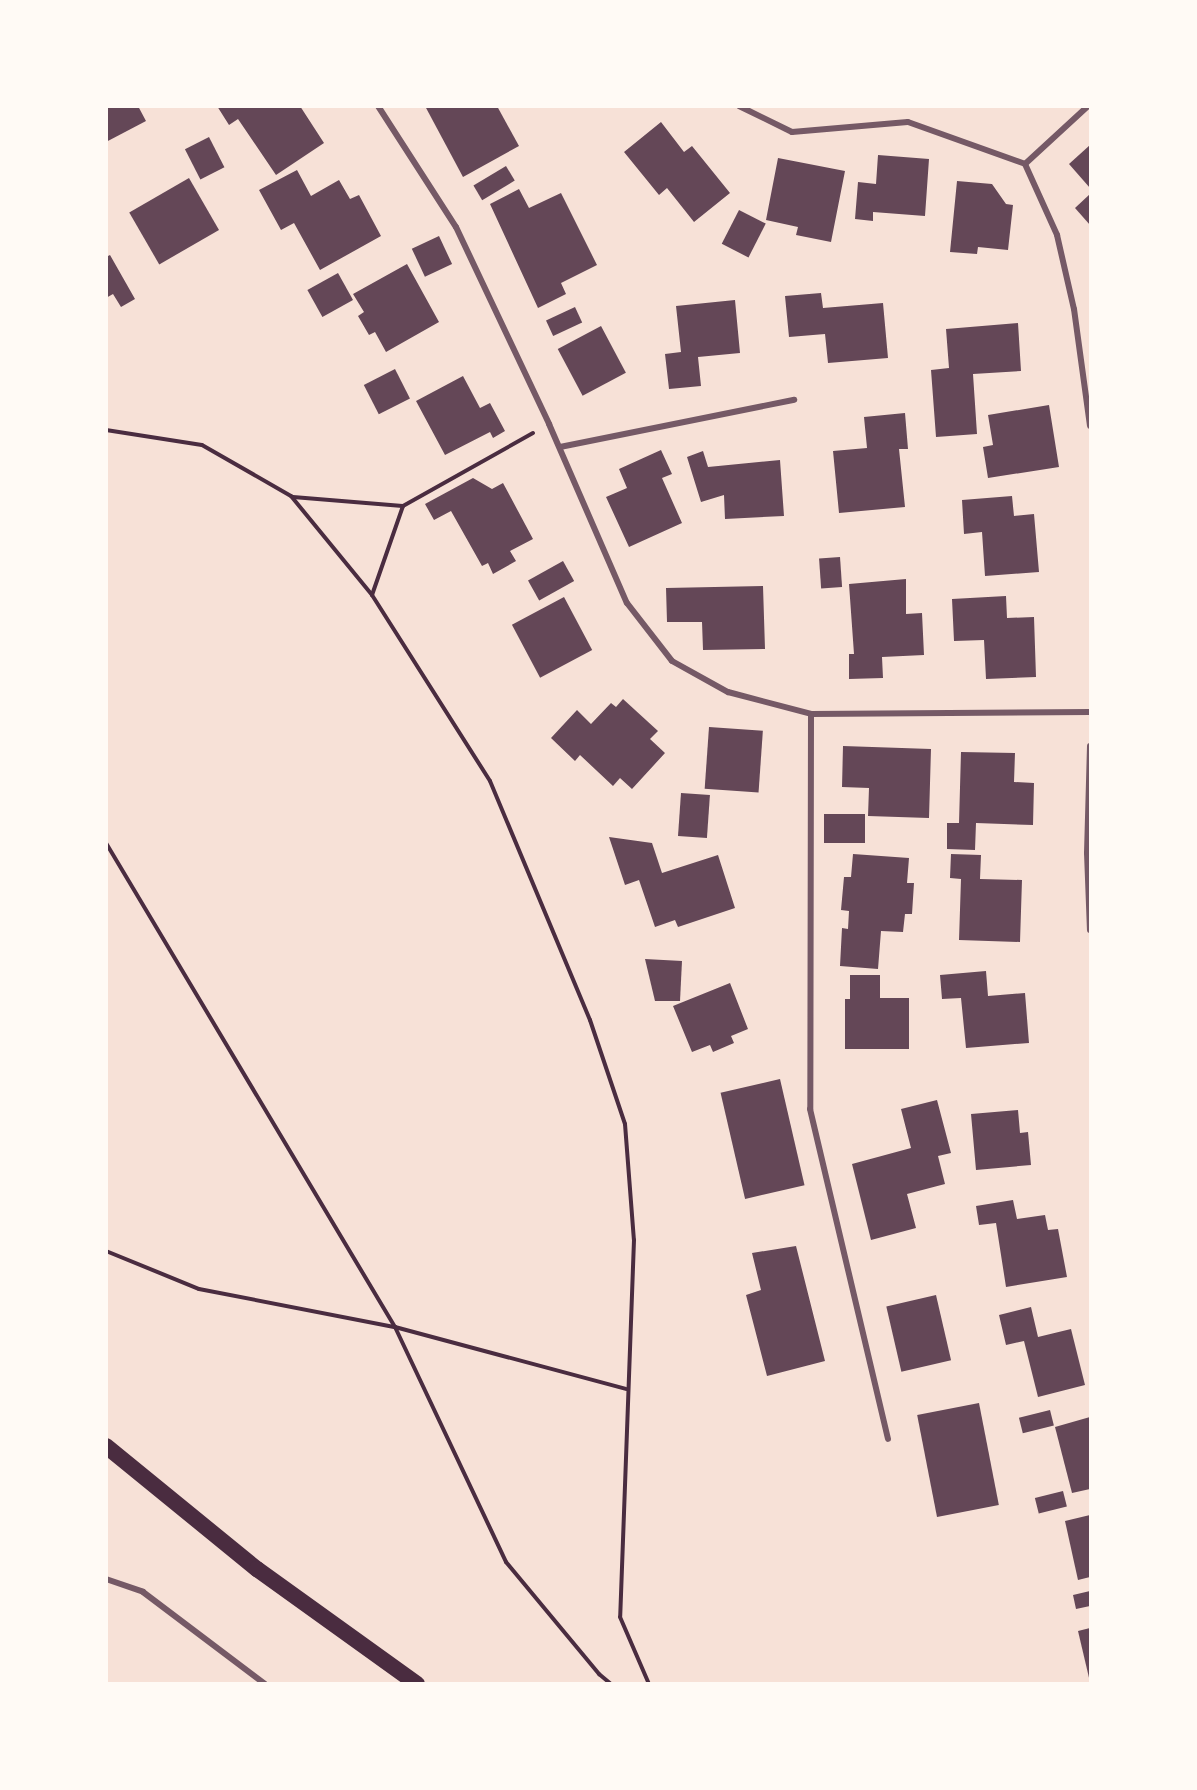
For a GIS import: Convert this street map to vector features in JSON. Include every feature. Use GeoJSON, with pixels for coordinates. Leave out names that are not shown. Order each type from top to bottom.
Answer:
{"type":"FeatureCollection","features":[{"type":"Feature","properties":{"kind":"highway"},"geometry":{"type":"LineString","coordinates":[[106,1446],[257,1569],[417,1683]]}},
{"type":"Feature","properties":{"kind":"street"},"geometry":{"type":"LineString","coordinates":[[378,106],[456,227],[560,447],[627,603],[672,661],[728,692],[811,714],[1090,712]]}},
{"type":"Feature","properties":{"kind":"street"},"geometry":{"type":"LineString","coordinates":[[739,106],[792,132],[908,122],[1025,164],[1057,235],[1074,309],[1090,426]]}},
{"type":"Feature","properties":{"kind":"street"},"geometry":{"type":"LineString","coordinates":[[1025,164],[1088,106]]}},
{"type":"Feature","properties":{"kind":"street"},"geometry":{"type":"LineString","coordinates":[[560,447],[794,400]]}},
{"type":"Feature","properties":{"kind":"street"},"geometry":{"type":"LineString","coordinates":[[811,714],[810,1109],[888,1439]]}},
{"type":"Feature","properties":{"kind":"street"},"geometry":{"type":"LineString","coordinates":[[1090,746],[1087,853],[1090,930]]}},
{"type":"Feature","properties":{"kind":"street"},"geometry":{"type":"LineString","coordinates":[[106,1579],[143,1592],[265,1683]]}},
{"type":"Feature","properties":{"kind":"path"},"geometry":{"type":"LineString","coordinates":[[291,496],[403,506],[549,424]]}},
{"type":"Feature","properties":{"kind":"path"},"geometry":{"type":"LineString","coordinates":[[106,430],[202,445],[291,496],[372,595],[490,781],[590,1020],[625,1124],[634,1240],[626,1389],[621,1617],[649,1683]]}},
{"type":"Feature","properties":{"kind":"path"},"geometry":{"type":"LineString","coordinates":[[372,595],[403,506]]}},
{"type":"Feature","properties":{"kind":"path"},"geometry":{"type":"LineString","coordinates":[[106,843],[395,1327],[506,1562],[599,1674],[611,1683]]}},
{"type":"Feature","properties":{"kind":"path"},"geometry":{"type":"LineString","coordinates":[[106,1251],[200,1289],[395,1327],[626,1389]]}},
{"type":"Feature","properties":{"kind":"building"},"geometry":{"type":"Polygon","coordinates":[[[106,106],[138,106],[146,121],[106,142],[106,106]]]}},
{"type":"Feature","properties":{"kind":"building"},"geometry":{"type":"Polygon","coordinates":[[[217,106],[300,106],[324,143],[276,175],[238,119],[229,125],[217,106]]]}},
{"type":"Feature","properties":{"kind":"building"},"geometry":{"type":"Polygon","coordinates":[[[425,106],[497,106],[519,146],[463,177],[425,106]]]}},
{"type":"Feature","properties":{"kind":"building"},"geometry":{"type":"Polygon","coordinates":[[[661,122],[684,152],[692,146],[730,193],[694,222],[667,188],[659,195],[624,152],[661,122]]]}},
{"type":"Feature","properties":{"kind":"building"},"geometry":{"type":"Polygon","coordinates":[[[209,137],[224,167],[200,180],[185,149],[209,137]]]}},
{"type":"Feature","properties":{"kind":"building"},"geometry":{"type":"Polygon","coordinates":[[[1090,145],[1090,188],[1069,164],[1090,145]]]}},
{"type":"Feature","properties":{"kind":"building"},"geometry":{"type":"Polygon","coordinates":[[[878,155],[929,159],[925,216],[873,212],[873,221],[855,219],[858,182],[876,184],[878,155]]]}},
{"type":"Feature","properties":{"kind":"building"},"geometry":{"type":"Polygon","coordinates":[[[778,158],[845,171],[831,242],[796,235],[798,227],[766,220],[778,158]]]}},
{"type":"Feature","properties":{"kind":"building"},"geometry":{"type":"Polygon","coordinates":[[[506,166],[515,181],[482,200],[473,186],[506,166]]]}},
{"type":"Feature","properties":{"kind":"building"},"geometry":{"type":"Polygon","coordinates":[[[297,170],[311,196],[339,180],[350,199],[359,195],[381,236],[320,270],[294,223],[281,230],[259,190],[297,170]]]}},
{"type":"Feature","properties":{"kind":"building"},"geometry":{"type":"Polygon","coordinates":[[[189,178],[219,230],[159,264],[129,213],[189,178]]]}},
{"type":"Feature","properties":{"kind":"building"},"geometry":{"type":"Polygon","coordinates":[[[957,181],[992,184],[1006,204],[1013,205],[1008,250],[978,247],[977,254],[950,252],[957,181]]]}},
{"type":"Feature","properties":{"kind":"building"},"geometry":{"type":"Polygon","coordinates":[[[519,189],[529,208],[561,193],[597,265],[561,283],[566,294],[538,308],[490,204],[519,189]]]}},
{"type":"Feature","properties":{"kind":"building"},"geometry":{"type":"Polygon","coordinates":[[[1090,194],[1090,225],[1075,208],[1090,194]]]}},
{"type":"Feature","properties":{"kind":"building"},"geometry":{"type":"Polygon","coordinates":[[[739,210],[766,224],[748,257],[722,244],[739,210]]]}},
{"type":"Feature","properties":{"kind":"building"},"geometry":{"type":"Polygon","coordinates":[[[439,236],[452,264],[425,277],[412,249],[439,236]]]}},
{"type":"Feature","properties":{"kind":"building"},"geometry":{"type":"Polygon","coordinates":[[[110,255],[135,299],[121,307],[113,294],[106,298],[106,257],[110,255]]]}},
{"type":"Feature","properties":{"kind":"building"},"geometry":{"type":"Polygon","coordinates":[[[407,264],[439,322],[386,352],[375,332],[369,335],[358,316],[364,312],[353,294],[407,264]]]}},
{"type":"Feature","properties":{"kind":"building"},"geometry":{"type":"Polygon","coordinates":[[[338,273],[353,300],[322,317],[307,290],[338,273]]]}},
{"type":"Feature","properties":{"kind":"building"},"geometry":{"type":"Polygon","coordinates":[[[821,293],[823,308],[883,303],[888,358],[828,363],[825,334],[789,337],[785,296],[821,293]]]}},
{"type":"Feature","properties":{"kind":"building"},"geometry":{"type":"Polygon","coordinates":[[[735,300],[740,353],[698,357],[701,386],[669,389],[665,354],[681,352],[676,306],[735,300]]]}},
{"type":"Feature","properties":{"kind":"building"},"geometry":{"type":"Polygon","coordinates":[[[575,307],[582,322],[553,336],[546,321],[575,307]]]}},
{"type":"Feature","properties":{"kind":"building"},"geometry":{"type":"Polygon","coordinates":[[[1018,323],[1021,371],[973,374],[977,434],[936,437],[931,370],[949,368],[946,329],[1018,323]]]}},
{"type":"Feature","properties":{"kind":"building"},"geometry":{"type":"Polygon","coordinates":[[[601,326],[626,373],[583,396],[558,349],[601,326]]]}},
{"type":"Feature","properties":{"kind":"building"},"geometry":{"type":"Polygon","coordinates":[[[395,369],[410,398],[379,414],[364,385],[395,369]]]}},
{"type":"Feature","properties":{"kind":"building"},"geometry":{"type":"Polygon","coordinates":[[[463,376],[480,408],[490,403],[505,431],[493,438],[490,432],[445,455],[416,401],[463,376]]]}},
{"type":"Feature","properties":{"kind":"building"},"geometry":{"type":"Polygon","coordinates":[[[1049,405],[1059,467],[988,478],[983,447],[993,445],[988,415],[1049,405]]]}},
{"type":"Feature","properties":{"kind":"building"},"geometry":{"type":"Polygon","coordinates":[[[905,413],[908,449],[899,449],[905,507],[839,513],[833,451],[867,448],[864,417],[905,413]]]}},
{"type":"Feature","properties":{"kind":"building"},"geometry":{"type":"Polygon","coordinates":[[[661,450],[672,474],[662,478],[682,523],[629,547],[606,497],[627,488],[619,469],[661,450]]]}},
{"type":"Feature","properties":{"kind":"building"},"geometry":{"type":"Polygon","coordinates":[[[703,451],[708,467],[780,460],[784,516],[725,519],[724,495],[701,502],[687,457],[703,451]]]}},
{"type":"Feature","properties":{"kind":"building"},"geometry":{"type":"Polygon","coordinates":[[[473,478],[492,489],[503,483],[533,539],[510,551],[516,561],[493,574],[488,563],[482,566],[451,511],[434,520],[425,504],[473,478]]]}},
{"type":"Feature","properties":{"kind":"building"},"geometry":{"type":"Polygon","coordinates":[[[1012,496],[1014,516],[1034,514],[1039,572],[985,576],[982,532],[964,534],[962,500],[1012,496]]]}},
{"type":"Feature","properties":{"kind":"building"},"geometry":{"type":"Polygon","coordinates":[[[840,557],[842,587],[821,588],[819,558],[840,557]]]}},
{"type":"Feature","properties":{"kind":"building"},"geometry":{"type":"Polygon","coordinates":[[[563,561],[574,581],[539,601],[528,580],[563,561]]]}},
{"type":"Feature","properties":{"kind":"building"},"geometry":{"type":"Polygon","coordinates":[[[906,579],[906,614],[922,613],[924,655],[882,657],[883,678],[849,679],[849,654],[854,654],[849,584],[906,579]]]}},
{"type":"Feature","properties":{"kind":"building"},"geometry":{"type":"Polygon","coordinates":[[[763,586],[765,649],[703,650],[702,622],[667,622],[666,588],[763,586]]]}},
{"type":"Feature","properties":{"kind":"building"},"geometry":{"type":"Polygon","coordinates":[[[1006,596],[1007,618],[1034,617],[1036,677],[986,679],[984,640],[954,641],[952,599],[1006,596]]]}},
{"type":"Feature","properties":{"kind":"building"},"geometry":{"type":"Polygon","coordinates":[[[564,597],[592,650],[540,678],[512,625],[564,597]]]}},
{"type":"Feature","properties":{"kind":"building"},"geometry":{"type":"Polygon","coordinates":[[[623,699],[658,731],[650,739],[665,753],[632,789],[620,778],[613,786],[580,755],[575,761],[551,738],[577,710],[591,724],[611,703],[616,707],[623,699]]]}},
{"type":"Feature","properties":{"kind":"building"},"geometry":{"type":"Polygon","coordinates":[[[709,727],[763,731],[759,793],[705,789],[709,727]]]}},
{"type":"Feature","properties":{"kind":"building"},"geometry":{"type":"Polygon","coordinates":[[[843,746],[931,749],[929,818],[868,816],[869,788],[842,787],[843,746]]]}},
{"type":"Feature","properties":{"kind":"building"},"geometry":{"type":"Polygon","coordinates":[[[961,752],[1015,753],[1014,782],[1034,783],[1033,825],[976,823],[975,850],[947,849],[947,823],[959,823],[961,752]]]}},
{"type":"Feature","properties":{"kind":"building"},"geometry":{"type":"Polygon","coordinates":[[[681,793],[710,795],[707,838],[678,836],[681,793]]]}},
{"type":"Feature","properties":{"kind":"building"},"geometry":{"type":"Polygon","coordinates":[[[824,814],[865,814],[865,843],[824,843],[824,814]]]}},
{"type":"Feature","properties":{"kind":"building"},"geometry":{"type":"Polygon","coordinates":[[[609,837],[652,843],[662,873],[718,855],[735,908],[678,927],[675,920],[655,927],[639,880],[625,885],[609,837]]]}},
{"type":"Feature","properties":{"kind":"building"},"geometry":{"type":"Polygon","coordinates":[[[853,854],[909,858],[907,883],[914,883],[912,914],[905,914],[903,932],[881,931],[878,969],[840,966],[842,928],[848,929],[849,911],[841,910],[844,877],[851,877],[853,854]]]}},
{"type":"Feature","properties":{"kind":"building"},"geometry":{"type":"Polygon","coordinates":[[[951,854],[981,855],[980,879],[1022,880],[1020,942],[959,940],[961,879],[950,878],[951,854]]]}},
{"type":"Feature","properties":{"kind":"building"},"geometry":{"type":"Polygon","coordinates":[[[645,959],[682,961],[680,1001],[655,1001],[645,959]]]}},
{"type":"Feature","properties":{"kind":"building"},"geometry":{"type":"Polygon","coordinates":[[[986,971],[988,996],[1025,993],[1029,1043],[966,1048],[961,998],[942,999],[940,975],[986,971]]]}},
{"type":"Feature","properties":{"kind":"building"},"geometry":{"type":"Polygon","coordinates":[[[850,975],[880,975],[880,998],[909,998],[909,1049],[845,1049],[845,999],[850,999],[850,975]]]}},
{"type":"Feature","properties":{"kind":"building"},"geometry":{"type":"Polygon","coordinates":[[[730,983],[748,1029],[731,1036],[734,1043],[713,1052],[710,1045],[692,1052],[673,1006],[730,983]]]}},
{"type":"Feature","properties":{"kind":"building"},"geometry":{"type":"Polygon","coordinates":[[[780,1079],[805,1185],[745,1199],[721,1093],[780,1079]]]}},
{"type":"Feature","properties":{"kind":"building"},"geometry":{"type":"Polygon","coordinates":[[[937,1100],[951,1153],[938,1156],[945,1184],[907,1194],[916,1228],[871,1240],[852,1164],[911,1148],[901,1109],[937,1100]]]}},
{"type":"Feature","properties":{"kind":"building"},"geometry":{"type":"Polygon","coordinates":[[[1018,1110],[1020,1133],[1028,1132],[1031,1165],[976,1170],[971,1114],[1018,1110]]]}},
{"type":"Feature","properties":{"kind":"building"},"geometry":{"type":"Polygon","coordinates":[[[1013,1200],[1017,1219],[1045,1215],[1048,1230],[1058,1229],[1067,1277],[1006,1287],[996,1223],[979,1225],[976,1206],[1013,1200]]]}},
{"type":"Feature","properties":{"kind":"building"},"geometry":{"type":"Polygon","coordinates":[[[796,1246],[825,1361],[767,1376],[746,1295],[761,1290],[752,1253],[796,1246]]]}},
{"type":"Feature","properties":{"kind":"building"},"geometry":{"type":"Polygon","coordinates":[[[936,1295],[951,1360],[901,1372],[886,1306],[936,1295]]]}},
{"type":"Feature","properties":{"kind":"building"},"geometry":{"type":"Polygon","coordinates":[[[1031,1307],[1038,1337],[1071,1329],[1085,1385],[1038,1397],[1024,1341],[1006,1345],[999,1315],[1031,1307]]]}},
{"type":"Feature","properties":{"kind":"building"},"geometry":{"type":"Polygon","coordinates":[[[979,1403],[999,1505],[937,1517],[917,1415],[979,1403]]]}},
{"type":"Feature","properties":{"kind":"building"},"geometry":{"type":"Polygon","coordinates":[[[1050,1410],[1054,1426],[1023,1433],[1019,1418],[1050,1410]]]}},
{"type":"Feature","properties":{"kind":"building"},"geometry":{"type":"Polygon","coordinates":[[[1090,1417],[1090,1489],[1072,1493],[1055,1427],[1090,1417]]]}},
{"type":"Feature","properties":{"kind":"building"},"geometry":{"type":"Polygon","coordinates":[[[1063,1491],[1067,1507],[1039,1514],[1035,1498],[1063,1491]]]}},
{"type":"Feature","properties":{"kind":"building"},"geometry":{"type":"Polygon","coordinates":[[[1090,1515],[1090,1577],[1078,1580],[1065,1521],[1090,1515]]]}},
{"type":"Feature","properties":{"kind":"building"},"geometry":{"type":"Polygon","coordinates":[[[1090,1591],[1090,1606],[1076,1609],[1073,1595],[1090,1591]]]}},
{"type":"Feature","properties":{"kind":"building"},"geometry":{"type":"Polygon","coordinates":[[[1090,1628],[1090,1682],[1078,1631],[1090,1628]]]}}]}
